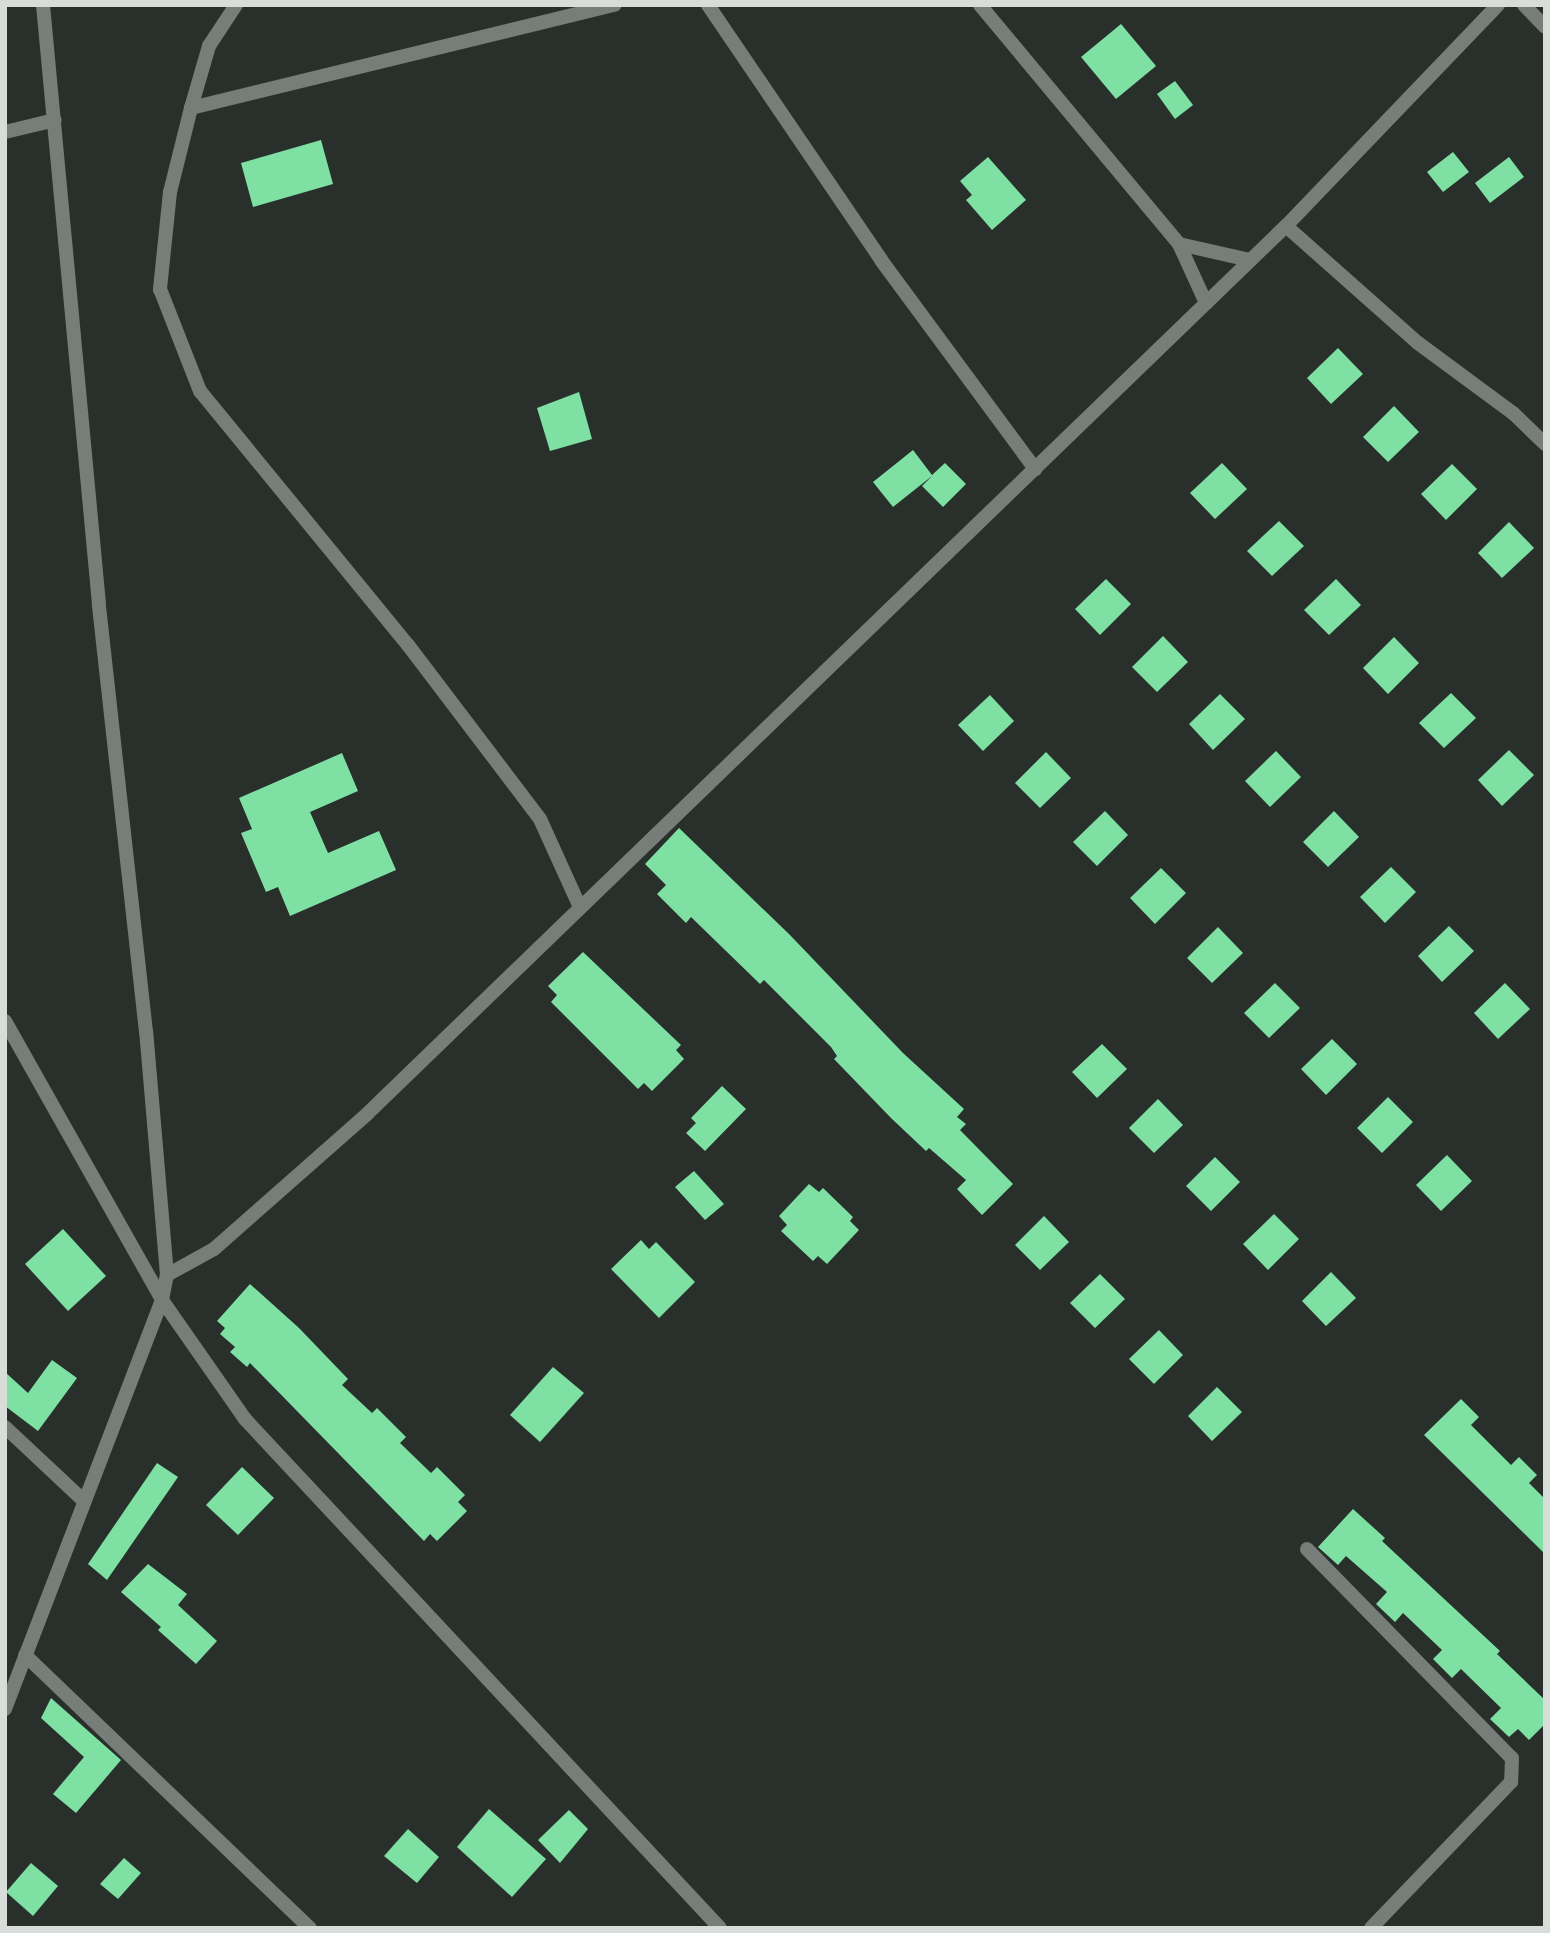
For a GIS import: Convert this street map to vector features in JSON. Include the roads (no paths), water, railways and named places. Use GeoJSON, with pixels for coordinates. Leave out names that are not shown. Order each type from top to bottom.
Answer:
{"type":"FeatureCollection","features":[{"type":"Feature","properties":{"kind":"street"},"geometry":{"type":"LineString","coordinates":[[5,1709],[162,1300],[167,1275],[43,5]]}},
{"type":"Feature","properties":{"kind":"street"},"geometry":{"type":"LineString","coordinates":[[236,5],[209,46],[191,108],[170,192],[160,289],[200,391],[408,645],[540,819],[580,907]]}},
{"type":"Feature","properties":{"kind":"street"},"geometry":{"type":"LineString","coordinates":[[191,108],[615,5]]}},
{"type":"Feature","properties":{"kind":"street"},"geometry":{"type":"LineString","coordinates":[[708,5],[881,260],[1035,469]]}},
{"type":"Feature","properties":{"kind":"street"},"geometry":{"type":"LineString","coordinates":[[980,5],[1179,244],[1206,303]]}},
{"type":"Feature","properties":{"kind":"street"},"geometry":{"type":"LineString","coordinates":[[167,1275],[214,1249],[358,1122],[1286,226],[1498,5]]}},
{"type":"Feature","properties":{"kind":"street"},"geometry":{"type":"LineString","coordinates":[[1524,5],[1545,27]]}},
{"type":"Feature","properties":{"kind":"street"},"geometry":{"type":"LineString","coordinates":[[5,132],[55,120]]}},
{"type":"Feature","properties":{"kind":"street"},"geometry":{"type":"LineString","coordinates":[[1286,226],[1418,343],[1513,413],[1545,444]]}},
{"type":"Feature","properties":{"kind":"street"},"geometry":{"type":"LineString","coordinates":[[1179,244],[1250,260]]}},
{"type":"Feature","properties":{"kind":"street"},"geometry":{"type":"LineString","coordinates":[[5,1021],[162,1300],[245,1419],[720,1928]]}},
{"type":"Feature","properties":{"kind":"street"},"geometry":{"type":"LineString","coordinates":[[5,1427],[84,1501]]}},
{"type":"Feature","properties":{"kind":"street"},"geometry":{"type":"LineString","coordinates":[[1307,1549],[1512,1759],[1511,1782],[1371,1928]]}},
{"type":"Feature","properties":{"kind":"street"},"geometry":{"type":"LineString","coordinates":[[25,1655],[310,1928]]}}]}
